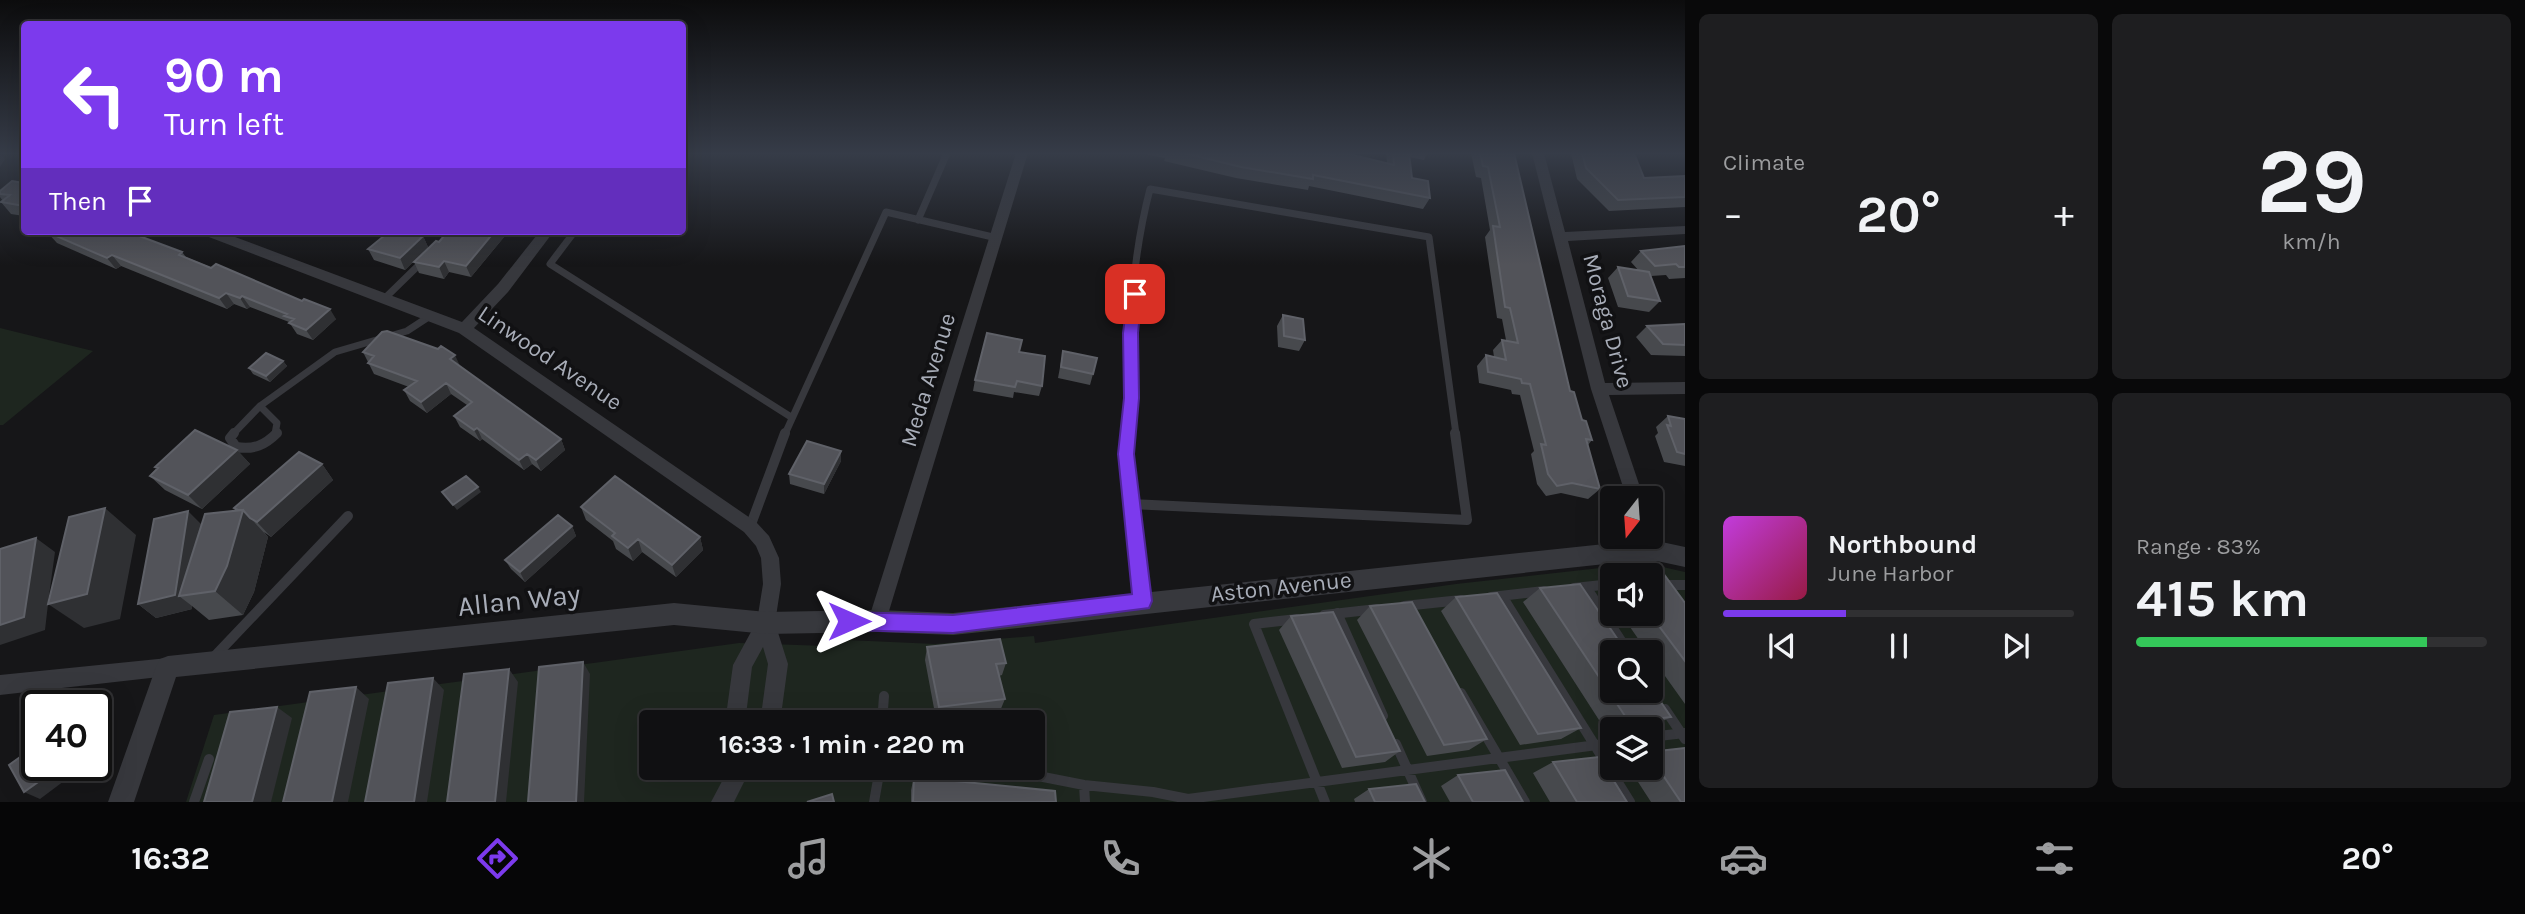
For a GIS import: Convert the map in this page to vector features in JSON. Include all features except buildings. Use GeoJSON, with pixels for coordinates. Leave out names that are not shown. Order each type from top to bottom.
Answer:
{"type":"FeatureCollection","features":[{"type":"Feature","properties":{"kind":"street","name":"Meda Avenue"},"geometry":{"type":"LineString","coordinates":[[877,621],[1011,190]]}},
{"type":"Feature","properties":{"kind":"street","name":"Moraga Drive"},"geometry":{"type":"LineString","coordinates":[[1548,190],[1599,389],[1632,486]]}},
{"type":"Feature","properties":{"kind":"street"},"geometry":{"type":"LineString","coordinates":[[1560,237],[1685,230]]}},
{"type":"Feature","properties":{"kind":"street","name":"Linwood Avenue"},"geometry":{"type":"LineString","coordinates":[[216,235],[464,329],[750,527],[762,541],[770,558],[772,584],[766,623],[743,665],[737,710]]}},
{"type":"Feature","properties":{"kind":"street"},"geometry":{"type":"LineString","coordinates":[[464,329],[503,288],[544,235]]}},
{"type":"Feature","properties":{"kind":"street"},"geometry":{"type":"LineString","coordinates":[[1599,389],[1629,386],[1685,388]]}},
{"type":"Feature","properties":{"kind":"street","name":"Aston Avenue"},"geometry":{"type":"LineString","coordinates":[[1663,548],[1685,557]]}},
{"type":"Feature","properties":{"kind":"street","name":"Aston Avenue"},"geometry":{"type":"LineString","coordinates":[[877,621],[953,624],[1600,550]]}},
{"type":"Feature","properties":{"kind":"street","name":"Allan Way"},"geometry":{"type":"LineString","coordinates":[[168,667],[674,614],[766,623],[877,621]]}},
{"type":"Feature","properties":{"kind":"street","name":"Linwood Avenue"},"geometry":{"type":"LineString","coordinates":[[766,623],[778,664],[772,710]]}},
{"type":"Feature","properties":{"kind":"street"},"geometry":{"type":"LineString","coordinates":[[0,685],[168,667],[121,802]]}},
{"type":"Feature","properties":{"kind":"street"},"geometry":{"type":"LineString","coordinates":[[722,802],[734,780]]}},
{"type":"Feature","properties":{"kind":"lane"},"geometry":{"type":"LineString","coordinates":[[918,220],[931,190]]}},
{"type":"Feature","properties":{"kind":"lane"},"geometry":{"type":"LineString","coordinates":[[1142,601],[1126,454],[1132,398],[1130,333],[1141,225],[1149,190]]}},
{"type":"Feature","properties":{"kind":"lane"},"geometry":{"type":"LineString","coordinates":[[1130,505],[1467,520],[1429,237],[1164,190]]}},
{"type":"Feature","properties":{"kind":"lane"},"geometry":{"type":"LineString","coordinates":[[750,527],[791,417],[886,212],[997,238]]}},
{"type":"Feature","properties":{"kind":"lane"},"geometry":{"type":"LineString","coordinates":[[572,235],[550,264],[791,417]]}},
{"type":"Feature","properties":{"kind":"lane"},"geometry":{"type":"LineString","coordinates":[[384,299],[435,250]]}},
{"type":"Feature","properties":{"kind":"lane"},"geometry":{"type":"LineString","coordinates":[[260,406],[277,424],[277,433],[252,450],[236,447],[230,438],[260,406],[334,353],[404,335],[416,329],[430,316]]}},
{"type":"Feature","properties":{"kind":"lane"},"geometry":{"type":"LineString","coordinates":[[208,663],[348,516]]}},
{"type":"Feature","properties":{"kind":"lane"},"geometry":{"type":"LineString","coordinates":[[1562,589],[1600,585]]}},
{"type":"Feature","properties":{"kind":"lane"},"geometry":{"type":"LineString","coordinates":[[1663,585],[1685,585]]}},
{"type":"Feature","properties":{"kind":"lane"},"geometry":{"type":"LineString","coordinates":[[1586,587],[1621,640]]}},
{"type":"Feature","properties":{"kind":"lane"},"geometry":{"type":"LineString","coordinates":[[1398,607],[1550,591]]}},
{"type":"Feature","properties":{"kind":"lane"},"geometry":{"type":"LineString","coordinates":[[1502,596],[1630,802]]}},
{"type":"Feature","properties":{"kind":"lane"},"geometry":{"type":"LineString","coordinates":[[1410,605],[1417,617]]}},
{"type":"Feature","properties":{"kind":"lane"},"geometry":{"type":"LineString","coordinates":[[1325,802],[1254,624],[1385,608]]}},
{"type":"Feature","properties":{"kind":"lane"},"geometry":{"type":"LineString","coordinates":[[1337,613],[1386,722]]}},
{"type":"Feature","properties":{"kind":"lane"},"geometry":{"type":"LineString","coordinates":[[1458,687],[1525,802]]}},
{"type":"Feature","properties":{"kind":"lane"},"geometry":{"type":"LineString","coordinates":[[883,710],[884,696]]}},
{"type":"Feature","properties":{"kind":"lane"},"geometry":{"type":"LineString","coordinates":[[1662,703],[1684,735]]}},
{"type":"Feature","properties":{"kind":"lane"},"geometry":{"type":"LineString","coordinates":[[1391,734],[1422,802]]}},
{"type":"Feature","properties":{"kind":"lane"},"geometry":{"type":"LineString","coordinates":[[1663,736],[1684,735]]}},
{"type":"Feature","properties":{"kind":"lane"},"geometry":{"type":"LineString","coordinates":[[1045,777],[1188,799],[1600,744]]}},
{"type":"Feature","properties":{"kind":"lane"},"geometry":{"type":"LineString","coordinates":[[194,802],[209,759]]}},
{"type":"Feature","properties":{"kind":"lane"},"geometry":{"type":"LineString","coordinates":[[874,802],[878,780]]}},
{"type":"Feature","properties":{"kind":"lane"},"geometry":{"type":"LineString","coordinates":[[1084,785],[1085,802]]}},
{"type":"Feature","properties":{"kind":"lane"},"geometry":{"type":"LineString","coordinates":[[1153,792],[1160,802]]}},
{"type":"Feature","properties":{"kind":"shaded area"},"geometry":{"type":"Polygon","coordinates":[[[0,328],[93,351],[3,425],[0,425],[0,328]]]}},
{"type":"Feature","properties":{"kind":"shaded area"},"geometry":{"type":"Polygon","coordinates":[[[1663,567],[1685,572],[1685,802],[186,802],[214,715],[739,643],[826,646],[847,640],[935,644],[1034,636],[1035,643],[1456,584],[1600,568],[1600,626],[1663,626],[1663,567]]]}},
{"type":"Feature","properties":{"kind":"route"},"geometry":{"type":"LineString","coordinates":[[849,621],[953,624],[1142,601],[1126,454],[1132,398],[1130,333],[1135,294]]}}]}
